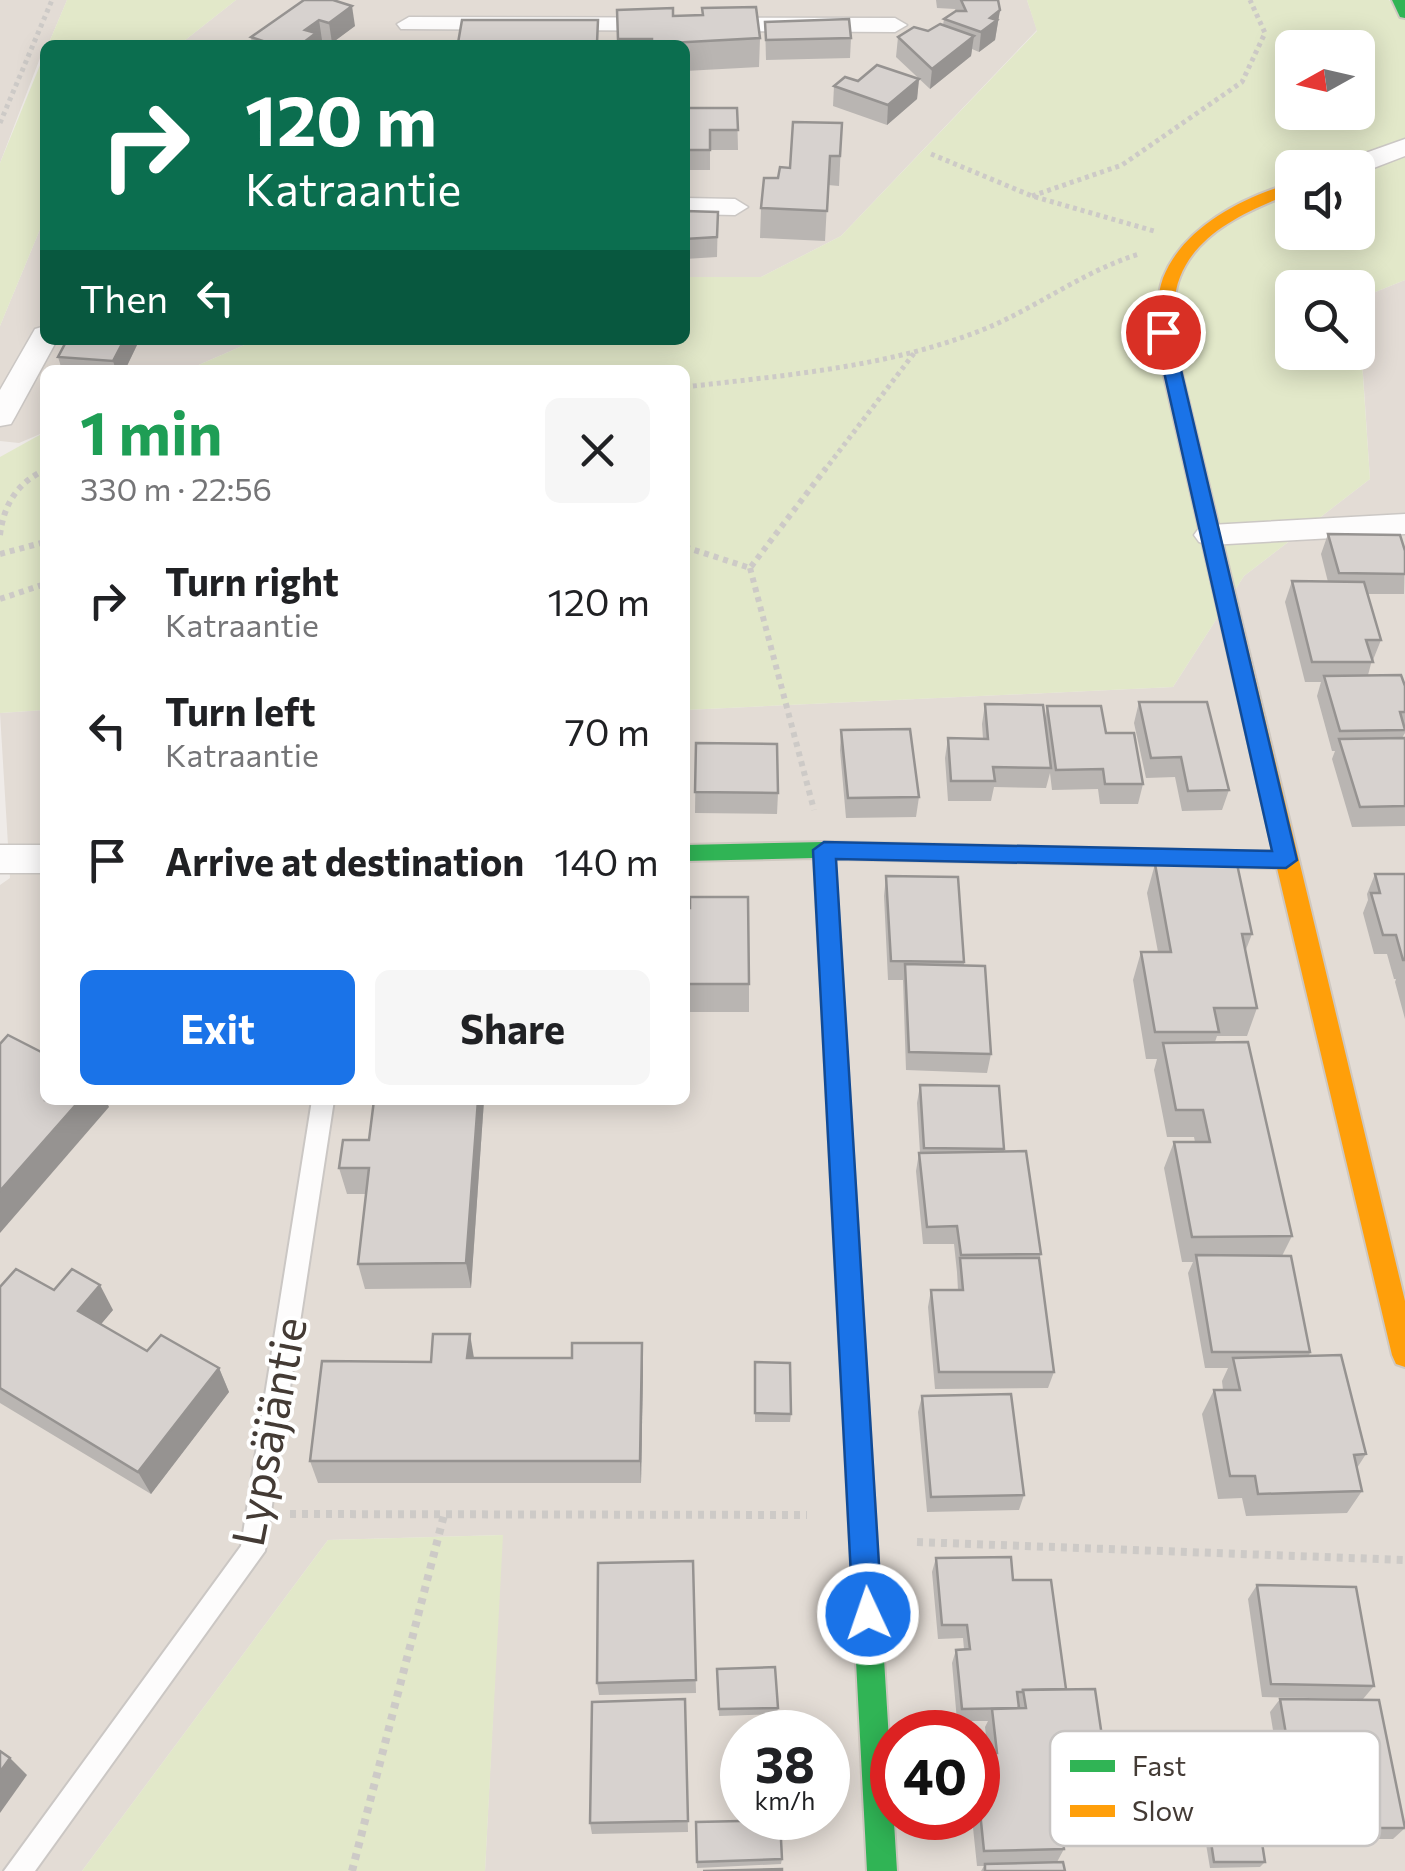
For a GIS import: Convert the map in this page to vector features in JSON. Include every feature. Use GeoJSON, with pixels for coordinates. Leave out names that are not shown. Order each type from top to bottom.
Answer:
{"type":"FeatureCollection","features":[{"type":"Feature","properties":{"kind":"street"},"geometry":{"type":"LineString","coordinates":[[440,0],[402,29],[895,25]]}},
{"type":"Feature","properties":{"kind":"street"},"geometry":{"type":"LineString","coordinates":[[1399,0],[1405,14]]}},
{"type":"Feature","properties":{"kind":"street"},"geometry":{"type":"LineString","coordinates":[[1375,158],[1405,147]]}},
{"type":"Feature","properties":{"kind":"street"},"geometry":{"type":"LineString","coordinates":[[1275,194],[1194,242],[1174,271],[1163,332],[1405,1354]]}},
{"type":"Feature","properties":{"kind":"street"},"geometry":{"type":"LineString","coordinates":[[690,206],[734,207]]}},
{"type":"Feature","properties":{"kind":"street"},"geometry":{"type":"LineString","coordinates":[[0,417],[40,344]]}},
{"type":"Feature","properties":{"kind":"street"},"geometry":{"type":"LineString","coordinates":[[1210,535],[1405,524]]}},
{"type":"Feature","properties":{"kind":"street"},"geometry":{"type":"LineString","coordinates":[[690,853],[824,850],[1286,860]]}},
{"type":"Feature","properties":{"kind":"street"},"geometry":{"type":"LineString","coordinates":[[824,850],[882,1871]]}},
{"type":"Feature","properties":{"kind":"street"},"geometry":{"type":"LineString","coordinates":[[0,859],[40,859]]}},
{"type":"Feature","properties":{"kind":"lane","name":"Lypsäjäntie"},"geometry":{"type":"LineString","coordinates":[[18,1871],[253,1551],[322,1105]]}},
{"type":"Feature","properties":{"kind":"path"},"geometry":{"type":"LineString","coordinates":[[0,124],[52,0]]}},
{"type":"Feature","properties":{"kind":"path"},"geometry":{"type":"LineString","coordinates":[[1032,196],[1122,166],[1242,82],[1265,33],[1250,0]]}},
{"type":"Feature","properties":{"kind":"path"},"geometry":{"type":"LineString","coordinates":[[932,154],[1032,196],[1194,242]]}},
{"type":"Feature","properties":{"kind":"path"},"geometry":{"type":"LineString","coordinates":[[690,386],[840,370],[916,351],[986,329],[1129,256],[1194,242]]}},
{"type":"Feature","properties":{"kind":"path"},"geometry":{"type":"LineString","coordinates":[[750,568],[916,351]]}},
{"type":"Feature","properties":{"kind":"path"},"geometry":{"type":"LineString","coordinates":[[0,535],[1,515],[24,478],[40,472]]}},
{"type":"Feature","properties":{"kind":"path"},"geometry":{"type":"LineString","coordinates":[[0,554],[40,543]]}},
{"type":"Feature","properties":{"kind":"path"},"geometry":{"type":"LineString","coordinates":[[690,549],[750,568]]}},
{"type":"Feature","properties":{"kind":"path"},"geometry":{"type":"LineString","coordinates":[[750,568],[824,850]]}},
{"type":"Feature","properties":{"kind":"path"},"geometry":{"type":"LineString","coordinates":[[0,599],[40,586]]}},
{"type":"Feature","properties":{"kind":"path"},"geometry":{"type":"LineString","coordinates":[[259,1514],[862,1516]]}},
{"type":"Feature","properties":{"kind":"path"},"geometry":{"type":"LineString","coordinates":[[352,1871],[444,1515]]}},
{"type":"Feature","properties":{"kind":"path"},"geometry":{"type":"LineString","coordinates":[[864,1540],[1405,1560]]}},
{"type":"Feature","properties":{"kind":"shaded area"},"geometry":{"type":"Polygon","coordinates":[[[0,0],[67,0],[50,40],[40,40],[40,58],[0,163],[0,0]]]}},
{"type":"Feature","properties":{"kind":"shaded area"},"geometry":{"type":"Polygon","coordinates":[[[236,0],[1027,0],[1037,30],[841,236],[761,277],[690,277],[690,40],[185,40],[236,0]]]}},
{"type":"Feature","properties":{"kind":"shaded area"},"geometry":{"type":"Polygon","coordinates":[[[40,229],[40,345],[244,345],[198,365],[40,365],[40,434],[19,443],[0,441],[0,326],[40,229]]]}},
{"type":"Feature","properties":{"kind":"shaded area"},"geometry":{"type":"Polygon","coordinates":[[[1405,280],[1405,1871],[485,1871],[502,1535],[328,1540],[82,1871],[0,1871],[0,885],[10,878],[0,713],[40,710],[40,1105],[690,1105],[690,710],[1173,687],[1244,576],[1370,479],[1363,370],[1375,370],[1375,292],[1405,280]]]}},
{"type":"Feature","properties":{"kind":"green space"},"geometry":{"type":"Polygon","coordinates":[[[67,0],[236,0],[185,40],[50,40],[67,0]]]}},
{"type":"Feature","properties":{"kind":"green space"},"geometry":{"type":"Polygon","coordinates":[[[1027,0],[1389,0],[1405,18],[1405,280],[1375,292],[1375,270],[1275,270],[1275,370],[1363,370],[1370,479],[1244,576],[1173,687],[690,710],[690,365],[198,365],[244,345],[690,345],[690,277],[761,277],[841,236],[1037,31],[1027,0]]]}},
{"type":"Feature","properties":{"kind":"green space"},"geometry":{"type":"Polygon","coordinates":[[[40,65],[40,229],[0,326],[0,163],[40,65]]]}},
{"type":"Feature","properties":{"kind":"green space"},"geometry":{"type":"Polygon","coordinates":[[[40,435],[40,710],[0,713],[0,457],[40,435]]]}},
{"type":"Feature","properties":{"kind":"green space"},"geometry":{"type":"Polygon","coordinates":[[[503,1535],[485,1871],[82,1871],[328,1540],[503,1535]]]}},
{"type":"Feature","properties":{"kind":"building"},"geometry":{"type":"Polygon","coordinates":[[[304,0],[333,0],[352,6],[329,23],[319,20],[305,30],[316,33],[307,40],[251,37],[304,0]]]}},
{"type":"Feature","properties":{"kind":"building"},"geometry":{"type":"Polygon","coordinates":[[[961,0],[998,0],[1000,10],[990,18],[997,20],[981,32],[944,19],[956,11],[966,11],[961,0]]]}},
{"type":"Feature","properties":{"kind":"building"},"geometry":{"type":"Polygon","coordinates":[[[756,7],[760,38],[690,42],[618,39],[617,10],[673,8],[673,16],[703,15],[702,8],[756,7]]]}},
{"type":"Feature","properties":{"kind":"building"},"geometry":{"type":"Polygon","coordinates":[[[849,19],[851,38],[766,40],[765,22],[849,19]]]}},
{"type":"Feature","properties":{"kind":"building"},"geometry":{"type":"Polygon","coordinates":[[[462,20],[598,20],[597,40],[459,40],[462,20]]]}},
{"type":"Feature","properties":{"kind":"building"},"geometry":{"type":"Polygon","coordinates":[[[940,24],[974,36],[932,69],[898,37],[914,27],[928,31],[940,24]]]}},
{"type":"Feature","properties":{"kind":"building"},"geometry":{"type":"Polygon","coordinates":[[[877,65],[919,79],[888,105],[834,86],[845,77],[858,81],[877,65]]]}},
{"type":"Feature","properties":{"kind":"building"},"geometry":{"type":"Polygon","coordinates":[[[690,108],[737,108],[738,130],[710,130],[710,150],[690,150],[690,108]]]}},
{"type":"Feature","properties":{"kind":"building"},"geometry":{"type":"Polygon","coordinates":[[[793,122],[842,123],[840,156],[830,156],[827,211],[761,208],[764,178],[778,178],[780,167],[790,168],[793,122]]]}},
{"type":"Feature","properties":{"kind":"building"},"geometry":{"type":"Polygon","coordinates":[[[690,211],[718,212],[717,237],[690,239],[690,211]]]}},
{"type":"Feature","properties":{"kind":"building"},"geometry":{"type":"Polygon","coordinates":[[[64,345],[121,345],[113,361],[58,357],[64,345]]]}},
{"type":"Feature","properties":{"kind":"building"},"geometry":{"type":"Polygon","coordinates":[[[1328,534],[1400,535],[1405,574],[1339,573],[1328,534]]]}},
{"type":"Feature","properties":{"kind":"building"},"geometry":{"type":"Polygon","coordinates":[[[1292,581],[1364,582],[1381,640],[1366,640],[1373,662],[1312,662],[1292,581]]]}},
{"type":"Feature","properties":{"kind":"building"},"geometry":{"type":"Polygon","coordinates":[[[1401,675],[1405,712],[1400,712],[1405,730],[1340,731],[1324,676],[1401,675]]]}},
{"type":"Feature","properties":{"kind":"building"},"geometry":{"type":"Polygon","coordinates":[[[1139,702],[1207,702],[1229,790],[1188,791],[1181,757],[1151,758],[1139,702]]]}},
{"type":"Feature","properties":{"kind":"building"},"geometry":{"type":"Polygon","coordinates":[[[985,704],[1043,705],[1051,768],[993,767],[995,781],[951,781],[948,738],[988,739],[985,704]]]}},
{"type":"Feature","properties":{"kind":"building"},"geometry":{"type":"Polygon","coordinates":[[[1047,706],[1101,706],[1106,733],[1134,733],[1143,784],[1105,784],[1103,769],[1056,770],[1047,706]]]}},
{"type":"Feature","properties":{"kind":"building"},"geometry":{"type":"Polygon","coordinates":[[[910,729],[919,797],[848,798],[841,730],[910,729]]]}},
{"type":"Feature","properties":{"kind":"building"},"geometry":{"type":"Polygon","coordinates":[[[1405,738],[1405,806],[1360,807],[1339,739],[1405,738]]]}},
{"type":"Feature","properties":{"kind":"building"},"geometry":{"type":"Polygon","coordinates":[[[696,743],[777,744],[778,793],[695,792],[696,743]]]}},
{"type":"Feature","properties":{"kind":"building"},"geometry":{"type":"Polygon","coordinates":[[[1155,864],[1237,864],[1252,934],[1242,934],[1257,1008],[1214,1008],[1219,1032],[1155,1032],[1141,952],[1171,952],[1155,864]]]}},
{"type":"Feature","properties":{"kind":"building"},"geometry":{"type":"Polygon","coordinates":[[[1375,874],[1405,874],[1405,960],[1396,935],[1383,935],[1371,893],[1380,893],[1375,874]]]}},
{"type":"Feature","properties":{"kind":"building"},"geometry":{"type":"Polygon","coordinates":[[[886,876],[958,877],[964,962],[891,961],[886,876]]]}},
{"type":"Feature","properties":{"kind":"building"},"geometry":{"type":"Polygon","coordinates":[[[690,897],[748,897],[749,984],[690,984],[690,897]]]}},
{"type":"Feature","properties":{"kind":"building"},"geometry":{"type":"Polygon","coordinates":[[[905,964],[985,966],[991,1054],[909,1052],[905,964]]]}},
{"type":"Feature","properties":{"kind":"building"},"geometry":{"type":"Polygon","coordinates":[[[8,1035],[40,1051],[40,1105],[76,1105],[0,1191],[0,1044],[8,1035]]]}},
{"type":"Feature","properties":{"kind":"building"},"geometry":{"type":"Polygon","coordinates":[[[1248,1042],[1292,1236],[1192,1237],[1174,1142],[1210,1142],[1203,1110],[1176,1110],[1163,1043],[1248,1042]]]}},
{"type":"Feature","properties":{"kind":"building"},"geometry":{"type":"Polygon","coordinates":[[[920,1085],[999,1086],[1004,1149],[924,1148],[920,1085]]]}},
{"type":"Feature","properties":{"kind":"building"},"geometry":{"type":"Polygon","coordinates":[[[373,1105],[478,1105],[466,1263],[358,1264],[369,1168],[339,1168],[343,1140],[369,1140],[373,1105]]]}},
{"type":"Feature","properties":{"kind":"building"},"geometry":{"type":"Polygon","coordinates":[[[1026,1151],[1041,1254],[961,1255],[957,1226],[927,1227],[919,1153],[1026,1151]]]}},
{"type":"Feature","properties":{"kind":"building"},"geometry":{"type":"Polygon","coordinates":[[[1196,1255],[1291,1256],[1310,1352],[1212,1352],[1196,1255]]]}},
{"type":"Feature","properties":{"kind":"building"},"geometry":{"type":"Polygon","coordinates":[[[960,1258],[1039,1258],[1054,1372],[939,1372],[931,1290],[963,1290],[960,1258]]]}},
{"type":"Feature","properties":{"kind":"building"},"geometry":{"type":"Polygon","coordinates":[[[16,1269],[54,1290],[72,1269],[100,1285],[78,1311],[147,1351],[161,1335],[219,1368],[138,1472],[0,1388],[0,1287],[16,1269]]]}},
{"type":"Feature","properties":{"kind":"building"},"geometry":{"type":"Polygon","coordinates":[[[433,1334],[470,1334],[467,1358],[572,1358],[572,1343],[642,1343],[640,1461],[310,1461],[322,1361],[431,1362],[433,1334]]]}},
{"type":"Feature","properties":{"kind":"building"},"geometry":{"type":"Polygon","coordinates":[[[1341,1355],[1366,1454],[1354,1455],[1362,1491],[1258,1494],[1255,1476],[1230,1476],[1214,1390],[1240,1390],[1233,1358],[1341,1355]]]}},
{"type":"Feature","properties":{"kind":"building"},"geometry":{"type":"Polygon","coordinates":[[[755,1362],[790,1363],[791,1414],[755,1413],[755,1362]]]}},
{"type":"Feature","properties":{"kind":"building"},"geometry":{"type":"Polygon","coordinates":[[[1011,1394],[1024,1495],[931,1497],[922,1396],[1011,1394]]]}},
{"type":"Feature","properties":{"kind":"building"},"geometry":{"type":"Polygon","coordinates":[[[1011,1557],[1013,1580],[1051,1580],[1066,1689],[1017,1692],[1019,1708],[962,1709],[956,1650],[970,1649],[967,1625],[942,1625],[936,1558],[1011,1557]]]}},
{"type":"Feature","properties":{"kind":"building"},"geometry":{"type":"Polygon","coordinates":[[[693,1561],[696,1680],[597,1683],[598,1563],[693,1561]]]}},
{"type":"Feature","properties":{"kind":"building"},"geometry":{"type":"Polygon","coordinates":[[[1257,1585],[1356,1587],[1374,1686],[1271,1684],[1257,1585]]]}},
{"type":"Feature","properties":{"kind":"building"},"geometry":{"type":"Polygon","coordinates":[[[775,1667],[778,1708],[719,1709],[717,1669],[775,1667]]]}},
{"type":"Feature","properties":{"kind":"building"},"geometry":{"type":"Polygon","coordinates":[[[1095,1689],[1101,1731],[1050,1731],[1050,1846],[1064,1849],[984,1851],[983,1840],[1000,1840],[1000,1710],[992,1709],[1026,1708],[1023,1690],[1095,1689]]]}},
{"type":"Feature","properties":{"kind":"building"},"geometry":{"type":"Polygon","coordinates":[[[685,1699],[688,1821],[590,1823],[592,1702],[685,1699]]]}},
{"type":"Feature","properties":{"kind":"building"},"geometry":{"type":"Polygon","coordinates":[[[1280,1699],[1379,1700],[1405,1828],[1380,1828],[1380,1731],[1285,1731],[1280,1699]]]}},
{"type":"Feature","properties":{"kind":"building"},"geometry":{"type":"Polygon","coordinates":[[[0,1751],[10,1758],[0,1772],[0,1751]]]}},
{"type":"Feature","properties":{"kind":"building"},"geometry":{"type":"Polygon","coordinates":[[[720,1821],[720,1840],[781,1840],[782,1859],[697,1862],[696,1822],[720,1821]]]}},
{"type":"Feature","properties":{"kind":"building"},"geometry":{"type":"Polygon","coordinates":[[[1212,1846],[1262,1846],[1265,1862],[1214,1862],[1212,1846]]]}},
{"type":"Feature","properties":{"kind":"building"},"geometry":{"type":"Polygon","coordinates":[[[1063,1862],[1065,1871],[985,1871],[985,1864],[1063,1862]]]}},
{"type":"Feature","properties":{"kind":"building"},"geometry":{"type":"Polygon","coordinates":[[[782,1869],[782,1871],[703,1871],[782,1869]]]}},
{"type":"Feature","properties":{"kind":"traffic: fast"},"geometry":{"type":"LineString","coordinates":[[1399,0],[1405,14]]}},
{"type":"Feature","properties":{"kind":"traffic: fast"},"geometry":{"type":"LineString","coordinates":[[824,850],[882,1871]]}},
{"type":"Feature","properties":{"kind":"traffic: fast"},"geometry":{"type":"LineString","coordinates":[[690,853],[824,850],[1235,859]]}},
{"type":"Feature","properties":{"kind":"traffic: slow"},"geometry":{"type":"LineString","coordinates":[[1235,859],[1286,860],[1163,332],[1170,283],[1180,259],[1222,221],[1275,195]]}},
{"type":"Feature","properties":{"kind":"traffic: slow"},"geometry":{"type":"LineString","coordinates":[[1286,860],[1405,1355]]}},
{"type":"Feature","properties":{"kind":"route"},"geometry":{"type":"LineString","coordinates":[[868,1614],[824,850],[1286,860],[1163,332]]}}]}
